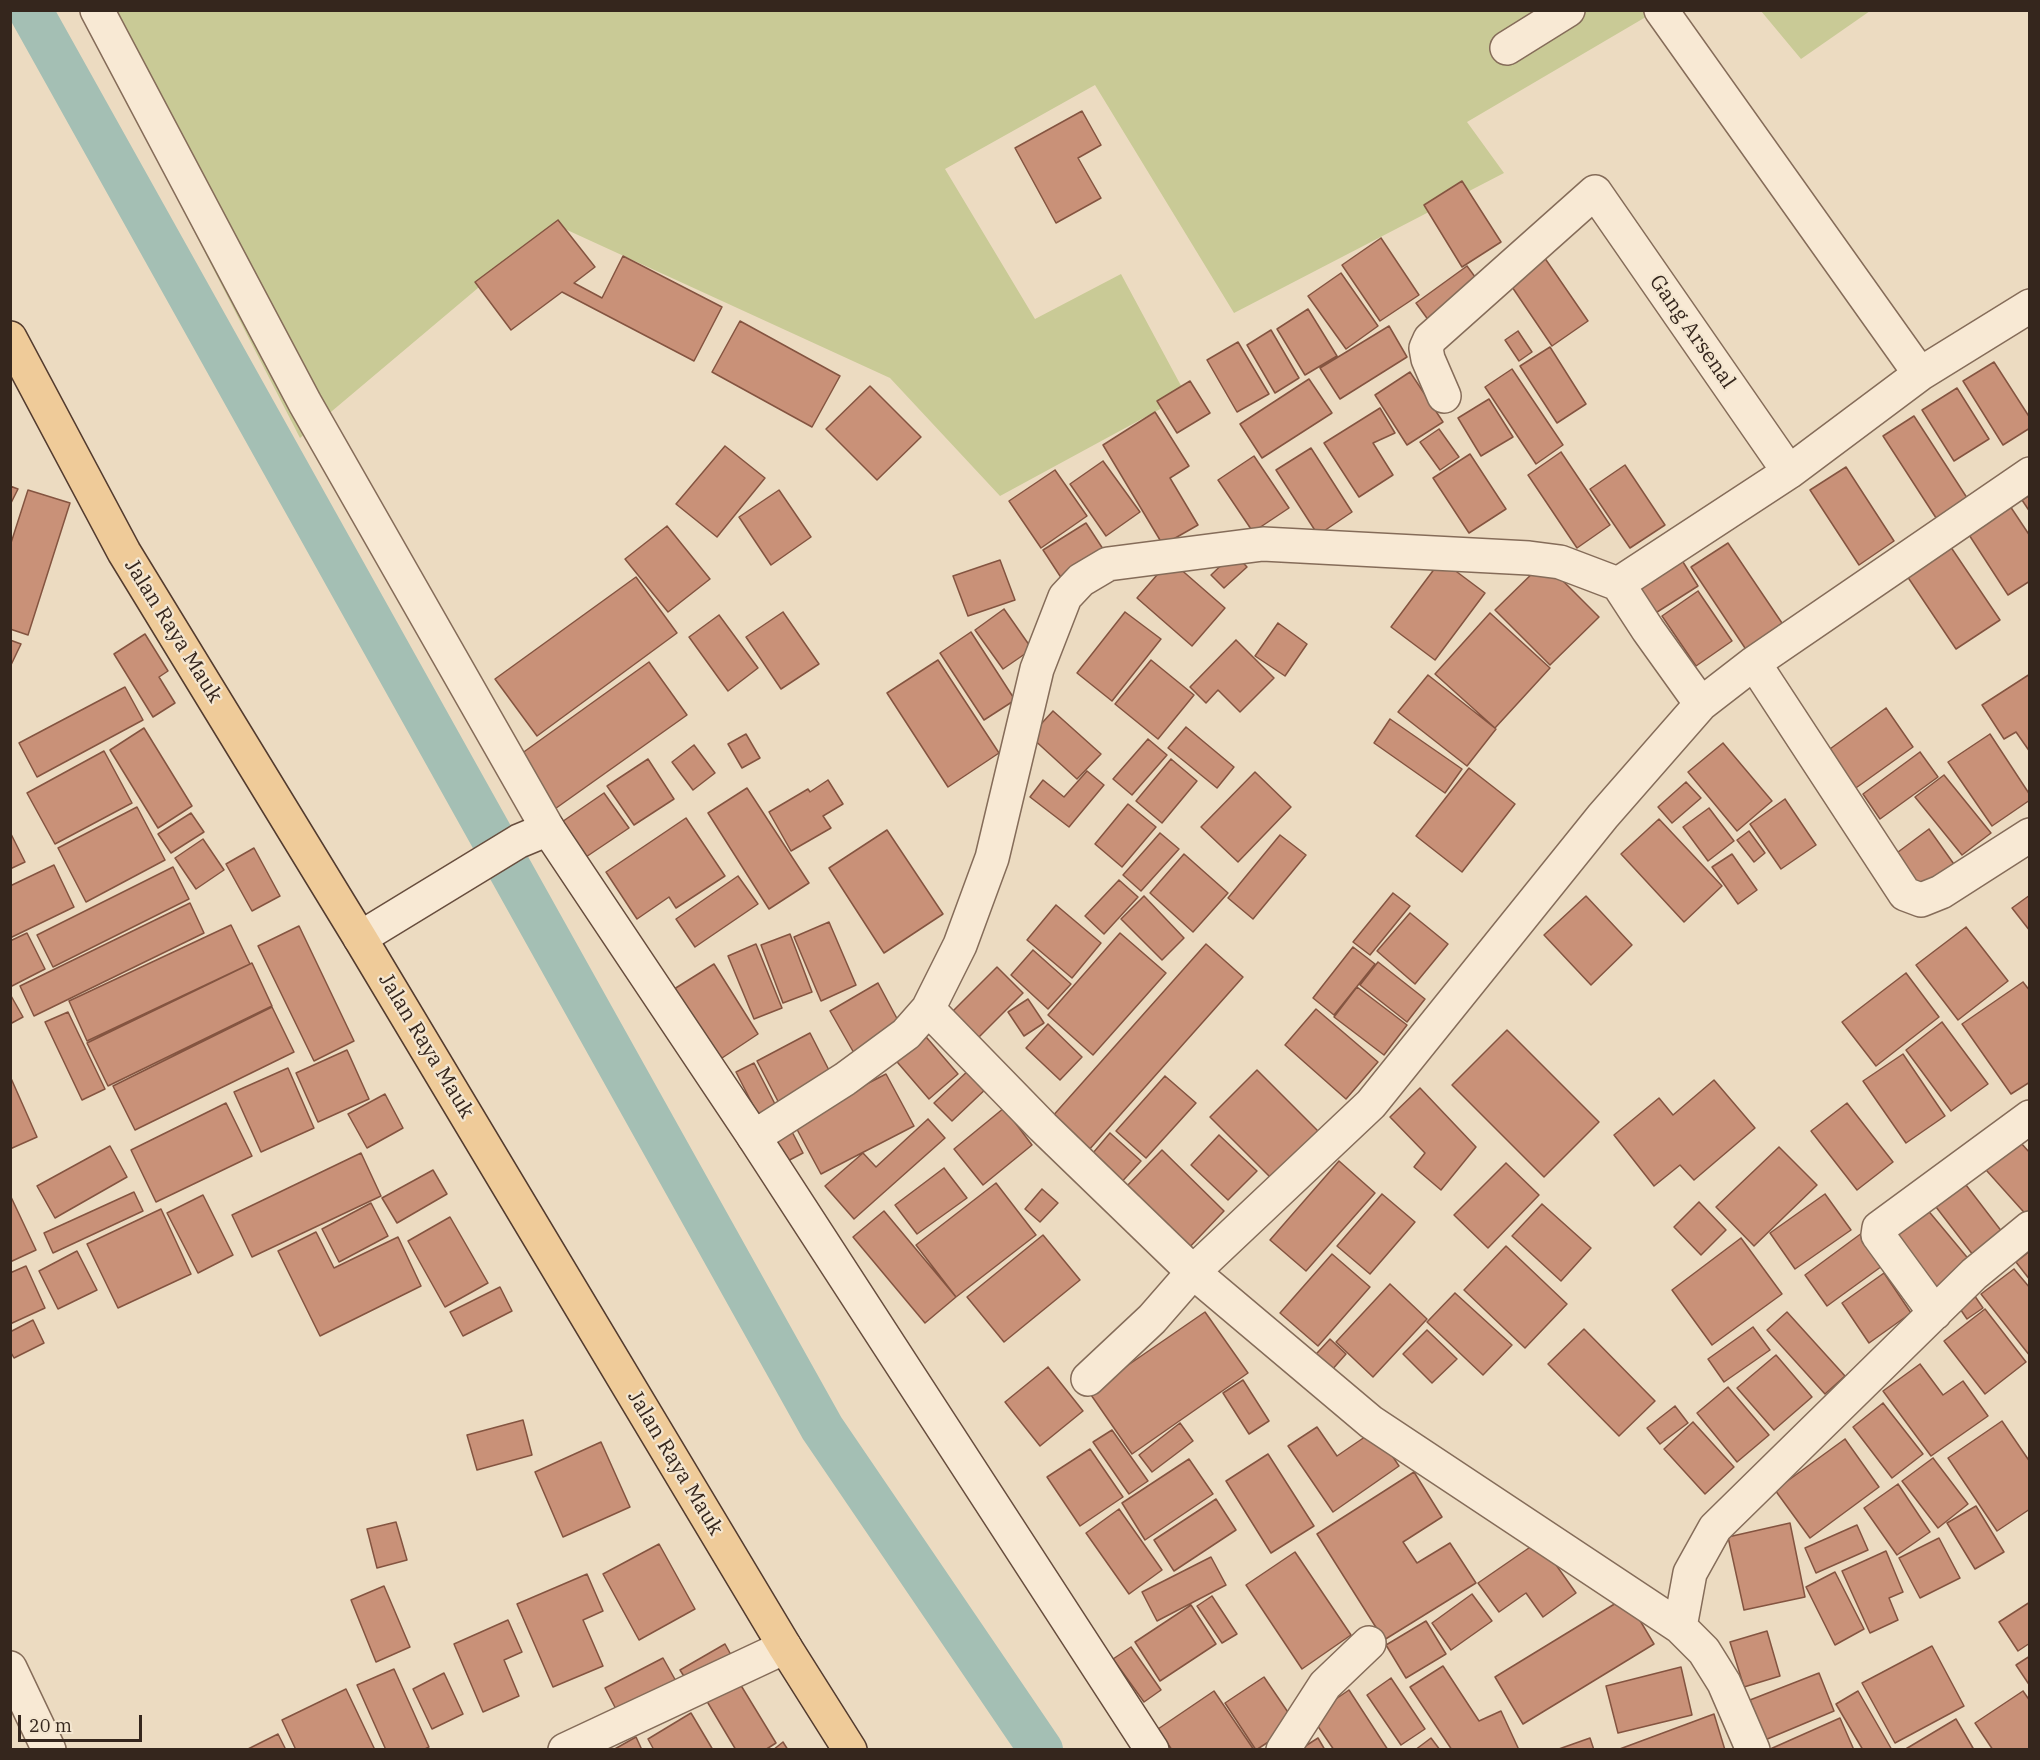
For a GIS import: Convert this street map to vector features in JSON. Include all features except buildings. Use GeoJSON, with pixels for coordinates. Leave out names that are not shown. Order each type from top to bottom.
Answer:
{"type":"FeatureCollection","features":[{"type":"Feature","properties":{"kind":"main road","name":"Jalan Raya Mauk"},"geometry":{"type":"LineString","coordinates":[[10,338],[124,552],[360,938],[785,1647],[850,1749]]}},
{"type":"Feature","properties":{"kind":"street"},"geometry":{"type":"LineString","coordinates":[[97,10],[305,403],[548,829],[754,1137],[1152,1749]]}},
{"type":"Feature","properties":{"kind":"street"},"geometry":{"type":"LineString","coordinates":[[1507,48],[1568,10]]}},
{"type":"Feature","properties":{"kind":"street"},"geometry":{"type":"LineString","coordinates":[[1661,10],[1920,374]]}},
{"type":"Feature","properties":{"kind":"street","name":"Gang Arsenal"},"geometry":{"type":"LineString","coordinates":[[1444,396],[1428,359],[1426,348],[1430,339],[1595,192],[1789,472]]}},
{"type":"Feature","properties":{"kind":"street"},"geometry":{"type":"LineString","coordinates":[[1618,584],[1789,472],[1920,374],[2030,306]]}},
{"type":"Feature","properties":{"kind":"street"},"geometry":{"type":"LineString","coordinates":[[1088,1379],[1152,1318],[1193,1272],[1371,1104],[1603,816],[1701,704],[1754,663],[2030,474]]}},
{"type":"Feature","properties":{"kind":"street"},"geometry":{"type":"LineString","coordinates":[[754,1137],[845,1079],[906,1034],[927,1009],[960,945],[992,858],[1037,669],[1065,597],[1081,580],[1108,564],[1263,544],[1529,558],[1560,562],[1618,584],[1701,704]]}},
{"type":"Feature","properties":{"kind":"street"},"geometry":{"type":"LineString","coordinates":[[1754,663],[1905,894],[1921,900],[1941,892],[2030,835]]}},
{"type":"Feature","properties":{"kind":"street"},"geometry":{"type":"LineString","coordinates":[[360,938],[519,841],[548,829]]}},
{"type":"Feature","properties":{"kind":"street"},"geometry":{"type":"LineString","coordinates":[[927,1009],[1043,1127],[1193,1272],[1371,1422],[1680,1627],[1704,1651],[1724,1683],[1753,1749]]}},
{"type":"Feature","properties":{"kind":"street"},"geometry":{"type":"LineString","coordinates":[[1935,1313],[1878,1235],[1879,1228],[2030,1117]]}},
{"type":"Feature","properties":{"kind":"street"},"geometry":{"type":"LineString","coordinates":[[1680,1627],[1690,1573],[1715,1528],[1974,1274],[2030,1228]]}},
{"type":"Feature","properties":{"kind":"street"},"geometry":{"type":"LineString","coordinates":[[1283,1749],[1325,1685],[1369,1643]]}},
{"type":"Feature","properties":{"kind":"street"},"geometry":{"type":"LineString","coordinates":[[565,1749],[785,1647]]}},
{"type":"Feature","properties":{"kind":"street"},"geometry":{"type":"LineString","coordinates":[[14,1683],[49,1749]]}},
{"type":"Feature","properties":{"kind":"green space"},"geometry":{"type":"Polygon","coordinates":[[[81,11],[1656,11],[1467,122],[1504,173],[1234,313],[1095,85],[945,169],[1035,319],[1121,274],[1186,395],[1000,496],[890,378],[554,224],[300,438],[81,11]]]}},
{"type":"Feature","properties":{"kind":"green space"},"geometry":{"type":"Polygon","coordinates":[[[1761,11],[1870,11],[1801,59],[1761,11]]]}},
{"type":"Feature","properties":{"kind":"waterway"},"geometry":{"type":"LineString","coordinates":[[30,10],[822,1428],[1041,1750]]}}]}
